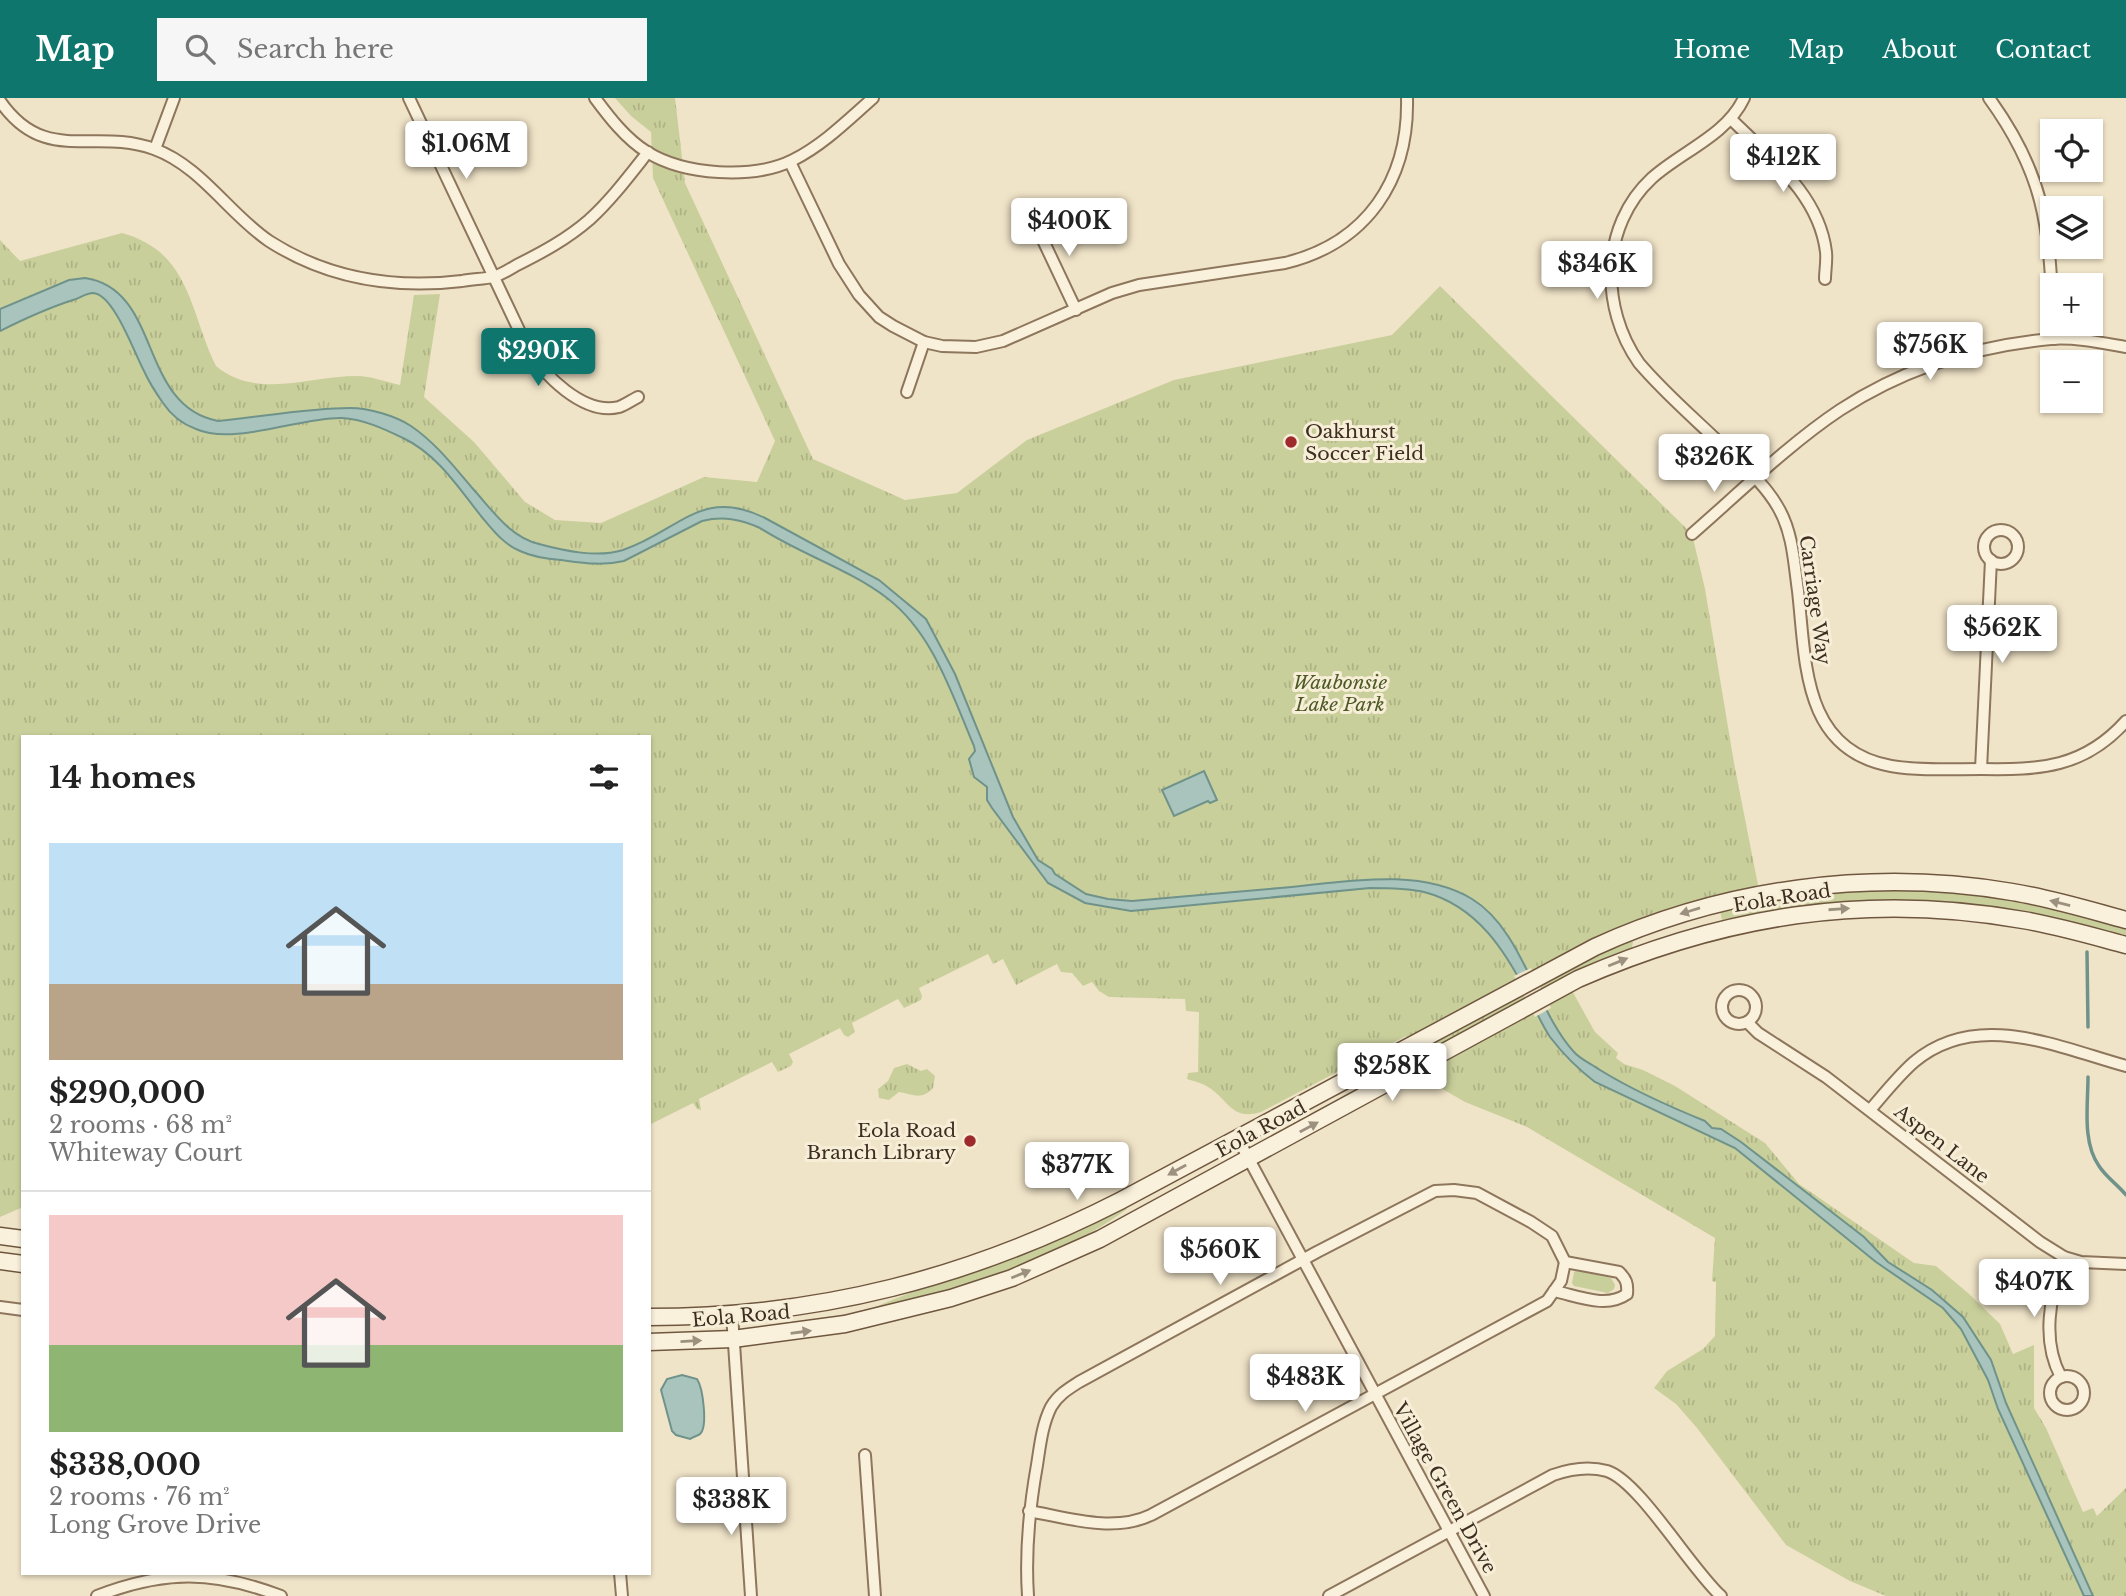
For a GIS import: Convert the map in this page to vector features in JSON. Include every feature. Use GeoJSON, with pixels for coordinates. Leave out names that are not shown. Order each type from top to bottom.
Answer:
{"type":"FeatureCollection","features":[{"type":"Feature","properties":{"kind":"main road","name":"Eola Road"},"geometry":{"type":"LineString","coordinates":[[651,1317],[732,1314],[823,1303],[871,1294],[992,1259],[1077,1223],[1625,934],[1691,911],[1748,897],[1833,885],[1891,882],[1960,885],[2013,892],[2126,920]]}},
{"type":"Feature","properties":{"kind":"main road","name":"Eola Road"},"geometry":{"type":"LineString","coordinates":[[651,1342],[733,1339],[805,1331],[889,1315],[1012,1278],[1100,1239],[1556,990],[1624,960],[1698,935],[1777,917],[1831,910],[1898,907],[1967,912],[2024,920],[2126,945]]}},
{"type":"Feature","properties":{"kind":"main road"},"geometry":{"type":"LineString","coordinates":[[0,1236],[21,1239]]}},
{"type":"Feature","properties":{"kind":"main road"},"geometry":{"type":"LineString","coordinates":[[0,1261],[21,1264]]}},
{"type":"Feature","properties":{"kind":"street"},"geometry":{"type":"LineString","coordinates":[[155,149],[174,98]]}},
{"type":"Feature","properties":{"kind":"street"},"geometry":{"type":"LineString","coordinates":[[409,98],[533,357],[554,382],[579,399],[604,408],[619,407],[638,397]]}},
{"type":"Feature","properties":{"kind":"street"},"geometry":{"type":"LineString","coordinates":[[595,98],[618,126],[648,152],[673,162],[722,172],[747,172],[790,162],[830,136],[873,98]]}},
{"type":"Feature","properties":{"kind":"street"},"geometry":{"type":"LineString","coordinates":[[790,162],[849,282],[879,317],[923,342],[958,347],[989,345],[1016,337],[1122,289],[1285,263],[1311,255],[1337,242],[1361,223],[1377,203],[1399,166],[1407,124],[1407,98]]}},
{"type":"Feature","properties":{"kind":"street","name":"Carriage Way"},"geometry":{"type":"LineString","coordinates":[[1744,98],[1731,119],[1652,178],[1635,199],[1619,226],[1613,256],[1611,291],[1620,329],[1639,363],[1757,478],[1778,506],[1790,535],[1810,691],[1826,725],[1843,746],[1865,759],[1891,766],[2032,769],[2069,761],[2096,748],[2126,720]]}},
{"type":"Feature","properties":{"kind":"street"},"geometry":{"type":"LineString","coordinates":[[1989,98],[2017,141],[2039,193],[2050,242],[2051,273]]}},
{"type":"Feature","properties":{"kind":"street"},"geometry":{"type":"LineString","coordinates":[[0,101],[24,128],[47,139],[61,142],[117,142],[155,149],[173,158],[200,178],[241,219],[268,240],[321,268],[369,281],[400,284],[433,284],[495,277],[544,252],[582,225],[616,193],[648,152]]}},
{"type":"Feature","properties":{"kind":"street"},"geometry":{"type":"LineString","coordinates":[[1731,119],[1785,171],[1811,208],[1820,227],[1826,254],[1825,279]]}},
{"type":"Feature","properties":{"kind":"street"},"geometry":{"type":"LineString","coordinates":[[1033,219],[1076,310]]}},
{"type":"Feature","properties":{"kind":"street"},"geometry":{"type":"LineString","coordinates":[[1692,534],[1839,411],[1919,369],[1971,353],[2054,339],[2126,347]]}},
{"type":"Feature","properties":{"kind":"street"},"geometry":{"type":"LineString","coordinates":[[907,391],[923,342]]}},
{"type":"Feature","properties":{"kind":"street"},"geometry":{"type":"LineString","coordinates":[[1981,769],[1991,560]]}},
{"type":"Feature","properties":{"kind":"street","name":"Aspen Lane"},"geometry":{"type":"LineString","coordinates":[[1748,1023],[1758,1033],[1804,1061],[1870,1110],[2040,1242],[2064,1257],[2081,1262],[2126,1264]]}},
{"type":"Feature","properties":{"kind":"street"},"geometry":{"type":"LineString","coordinates":[[1870,1110],[1904,1071],[1923,1055],[1949,1042],[1975,1035],[2029,1038],[2126,1066]]}},
{"type":"Feature","properties":{"kind":"street","name":"Village Green Drive"},"geometry":{"type":"LineString","coordinates":[[1237,1137],[1484,1596]]}},
{"type":"Feature","properties":{"kind":"street"},"geometry":{"type":"LineString","coordinates":[[1028,1596],[1026,1544],[1029,1511],[1042,1431],[1053,1405],[1063,1392],[1425,1195],[1454,1189],[1477,1193],[1552,1236],[1565,1262],[1561,1281],[1548,1301],[1141,1520],[1112,1524],[1029,1511]]}},
{"type":"Feature","properties":{"kind":"street"},"geometry":{"type":"LineString","coordinates":[[2061,1377],[2051,1353],[2050,1332],[2053,1293],[2064,1257]]}},
{"type":"Feature","properties":{"kind":"street"},"geometry":{"type":"LineString","coordinates":[[1554,1291],[1613,1302],[1626,1294],[1628,1286],[1619,1272],[1565,1262]]}},
{"type":"Feature","properties":{"kind":"street"},"geometry":{"type":"LineString","coordinates":[[0,1307],[21,1310]]}},
{"type":"Feature","properties":{"kind":"street"},"geometry":{"type":"LineString","coordinates":[[732,1314],[751,1596]]}},
{"type":"Feature","properties":{"kind":"street"},"geometry":{"type":"LineString","coordinates":[[865,1455],[875,1596]]}},
{"type":"Feature","properties":{"kind":"street"},"geometry":{"type":"LineString","coordinates":[[1329,1596],[1553,1475],[1576,1469],[1609,1471],[1638,1496],[1701,1576],[1721,1596]]}},
{"type":"Feature","properties":{"kind":"street"},"geometry":{"type":"LineString","coordinates":[[97,1596],[159,1578],[183,1575],[235,1581],[281,1596]]}},
{"type":"Feature","properties":{"kind":"street"},"geometry":{"type":"LineString","coordinates":[[620,1575],[622,1596]]}},
{"type":"Feature","properties":{"kind":"green space","name":"Waubonsie Lake Park"},"geometry":{"type":"Polygon","coordinates":[[[615,98],[675,98],[685,183],[813,459],[905,500],[957,493],[1027,440],[1174,380],[1392,335],[1440,286],[1692,534],[1705,589],[1734,763],[1758,885],[1644,917],[1572,949],[1555,960],[1595,1032],[1618,1053],[1616,1058],[1675,1086],[1765,1143],[1799,1184],[1914,1263],[1936,1266],[2000,1324],[2013,1354],[2034,1345],[2034,1408],[2046,1428],[2083,1512],[2093,1508],[2097,1516],[2126,1488],[2126,1596],[1886,1596],[1850,1581],[1786,1545],[1697,1428],[1676,1404],[1654,1388],[1667,1371],[1703,1349],[1715,1336],[1716,1282],[1712,1281],[1715,1238],[1527,1127],[1465,1102],[1432,1083],[1406,1036],[1261,1112],[1243,1114],[1231,1108],[1208,1087],[1187,1079],[1188,1073],[1198,1072],[1199,1012],[1186,1011],[1185,999],[1109,997],[1099,991],[1092,982],[1083,986],[1072,973],[1061,972],[1057,964],[1016,985],[1003,959],[993,964],[988,954],[919,988],[921,1000],[904,1008],[898,999],[852,1023],[855,1032],[848,1037],[840,1028],[789,1054],[793,1062],[791,1066],[778,1072],[772,1062],[699,1099],[701,1110],[693,1103],[651,1124],[651,735],[21,735],[21,1208],[0,1217],[0,240],[20,261],[122,233],[145,242],[162,254],[185,286],[216,366],[249,382],[284,384],[357,376],[400,385],[414,295],[440,294],[424,397],[474,442],[525,502],[555,520],[601,523],[704,477],[757,482],[775,441],[653,178],[651,132],[631,116],[615,98]]]}},
{"type":"Feature","properties":{"kind":"green space"},"geometry":{"type":"Polygon","coordinates":[[[1879,890],[1943,892],[2004,900],[2126,928],[2126,938],[2023,914],[1925,901],[1826,903],[1775,909],[1722,920],[1720,911],[1819,893],[1879,890]]]}},
{"type":"Feature","properties":{"kind":"green space"},"geometry":{"type":"Polygon","coordinates":[[[1630,940],[1633,942],[1632,948],[1583,968],[1551,985],[1549,981],[1630,940]]]}},
{"type":"Feature","properties":{"kind":"green space"},"geometry":{"type":"Polygon","coordinates":[[[1512,1006],[1352,1096],[1350,1093],[1403,1056],[1512,1006]]]}},
{"type":"Feature","properties":{"kind":"green space"},"geometry":{"type":"Polygon","coordinates":[[[907,1064],[921,1071],[927,1069],[935,1076],[933,1088],[921,1096],[899,1092],[889,1100],[879,1098],[878,1089],[888,1081],[894,1068],[907,1064]]]}},
{"type":"Feature","properties":{"kind":"green space"},"geometry":{"type":"Polygon","coordinates":[[[1125,1207],[1127,1209],[1099,1228],[1038,1259],[974,1283],[875,1310],[875,1307],[922,1288],[993,1266],[1053,1242],[1125,1207]]]}},
{"type":"Feature","properties":{"kind":"green space"},"geometry":{"type":"Polygon","coordinates":[[[1577,1270],[1611,1278],[1614,1289],[1608,1293],[1574,1286],[1574,1272],[1577,1270]]]}},
{"type":"Feature","properties":{"kind":"water"},"geometry":{"type":"Polygon","coordinates":[[[85,278],[110,287],[127,303],[174,394],[192,411],[218,421],[334,408],[365,409],[390,416],[405,422],[429,440],[503,522],[529,541],[581,553],[613,552],[642,542],[706,509],[743,509],[765,518],[879,580],[926,619],[955,674],[1013,817],[1038,860],[1086,894],[1132,901],[1378,879],[1427,883],[1472,899],[1504,930],[1517,950],[1549,1015],[1577,1055],[1626,1085],[1705,1121],[1712,1128],[1721,1129],[1741,1142],[1864,1237],[1888,1262],[1932,1290],[1963,1317],[1991,1360],[2006,1403],[2093,1596],[2084,1596],[1998,1409],[1988,1380],[1961,1329],[1943,1308],[1876,1262],[1735,1148],[1595,1082],[1565,1055],[1550,1037],[1521,981],[1500,948],[1475,920],[1460,908],[1424,892],[1384,888],[1131,911],[1085,903],[1048,883],[992,808],[987,800],[987,787],[974,777],[969,759],[975,751],[974,746],[940,666],[903,612],[872,588],[760,528],[731,519],[702,521],[616,563],[585,563],[530,555],[514,548],[498,536],[437,462],[403,438],[373,425],[342,418],[325,419],[229,434],[211,433],[186,425],[177,419],[158,395],[123,326],[109,303],[101,296],[88,294],[0,331],[0,309],[69,280],[85,278]]]}},
{"type":"Feature","properties":{"kind":"water"},"geometry":{"type":"Polygon","coordinates":[[[1204,771],[1217,800],[1210,803],[1208,801],[1174,816],[1162,790],[1204,771]]]}},
{"type":"Feature","properties":{"kind":"water"},"geometry":{"type":"Polygon","coordinates":[[[682,1375],[697,1379],[703,1399],[704,1424],[700,1434],[690,1439],[672,1431],[661,1390],[667,1379],[682,1375]]]}},
{"type":"Feature","properties":{"kind":"pier"},"geometry":{"type":"Polygon","coordinates":[[[1531,968],[1551,1008],[1535,1017],[1514,976],[1531,968]]]}},
{"type":"Feature","properties":{"kind":"waterway"},"geometry":{"type":"LineString","coordinates":[[2087,952],[2088,1027]]}},
{"type":"Feature","properties":{"kind":"waterway"},"geometry":{"type":"LineString","coordinates":[[2088,1077],[2087,1123],[2090,1146],[2102,1170],[2126,1195]]}},
{"type":"Feature","properties":{"kind":"place","name":"Oakhurst Soccer Field"},"geometry":{"type":"Point","coordinates":[1291,442]}},
{"type":"Feature","properties":{"kind":"place","name":"Eola Road Branch Library"},"geometry":{"type":"Point","coordinates":[970,1141]}}]}
